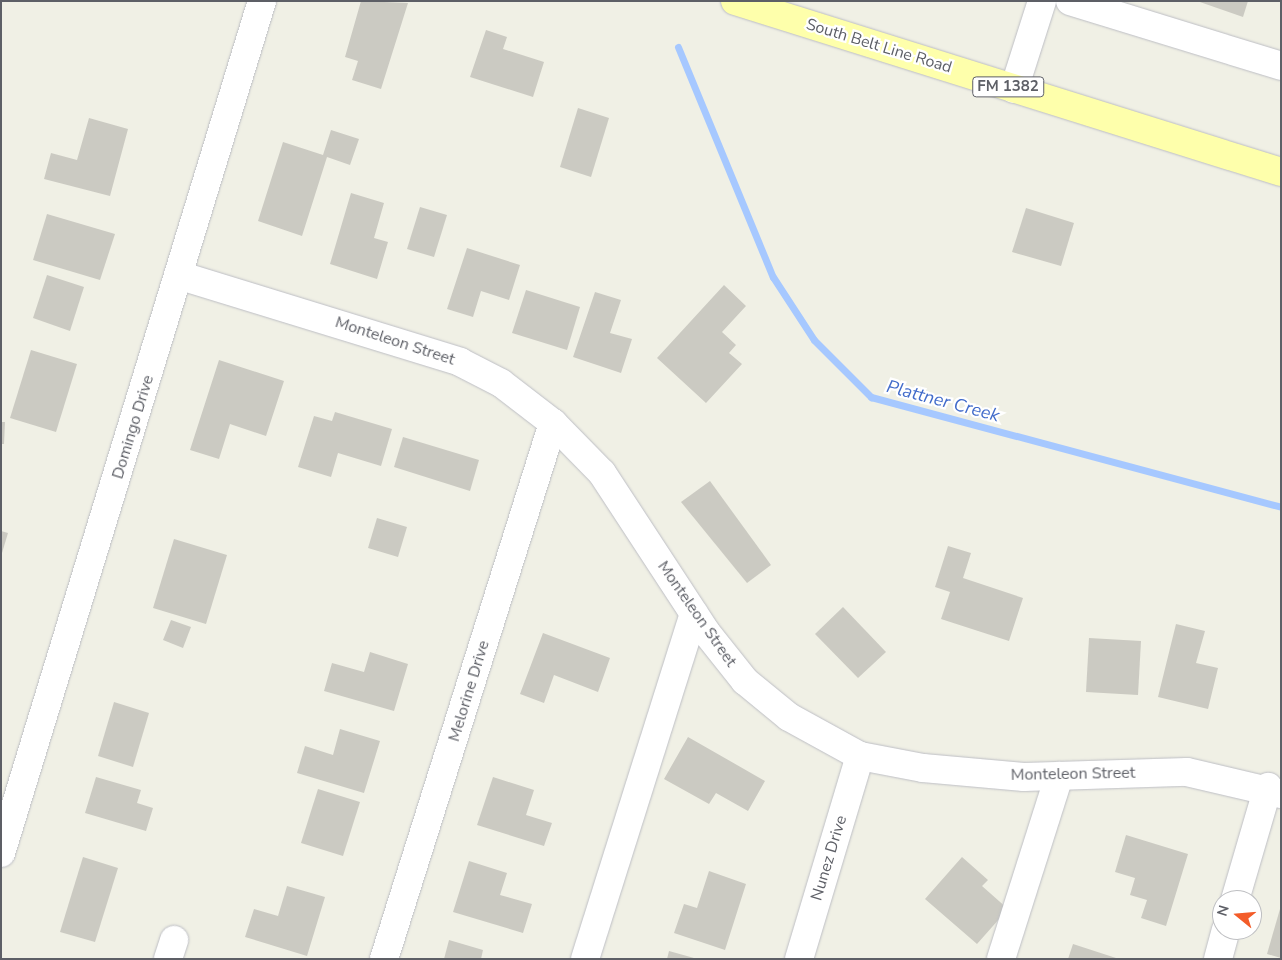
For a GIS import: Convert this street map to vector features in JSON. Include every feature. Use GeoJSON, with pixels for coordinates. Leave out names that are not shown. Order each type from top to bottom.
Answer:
{"type":"FeatureCollection","features":[{"type":"Feature","properties":{"kind":"main road","name":"South Belt Line Road"},"geometry":{"type":"LineString","coordinates":[[735,1],[1281,172]]}},
{"type":"Feature","properties":{"kind":"street","name":"Domingo Drive"},"geometry":{"type":"LineString","coordinates":[[1,852],[262,1]]}},
{"type":"Feature","properties":{"kind":"street"},"geometry":{"type":"LineString","coordinates":[[1014,89],[1042,1]]}},
{"type":"Feature","properties":{"kind":"street"},"geometry":{"type":"LineString","coordinates":[[1070,1],[1281,66]]}},
{"type":"Feature","properties":{"kind":"street","name":"Monteleon Street"},"geometry":{"type":"LineString","coordinates":[[178,275],[460,362],[501,383],[553,423],[602,474],[694,614],[745,681],[789,717],[860,756],[923,768],[1059,776],[1187,772],[1274,790]]}},
{"type":"Feature","properties":{"kind":"street","name":"Melorine Drive"},"geometry":{"type":"LineString","coordinates":[[384,959],[553,423]]}},
{"type":"Feature","properties":{"kind":"street"},"geometry":{"type":"LineString","coordinates":[[585,959],[694,614]]}},
{"type":"Feature","properties":{"kind":"street","name":"Nunez Drive"},"geometry":{"type":"LineString","coordinates":[[799,959],[860,756]]}},
{"type":"Feature","properties":{"kind":"street"},"geometry":{"type":"LineString","coordinates":[[1001,959],[1059,776]]}},
{"type":"Feature","properties":{"kind":"street"},"geometry":{"type":"LineString","coordinates":[[1239,890],[1274,790]]}},
{"type":"Feature","properties":{"kind":"street"},"geometry":{"type":"LineString","coordinates":[[1218,959],[1223,940]]}},
{"type":"Feature","properties":{"kind":"building"},"geometry":{"type":"Polygon","coordinates":[[[361,1],[408,3],[381,89],[352,80],[358,61],[345,57],[361,1]]]}},
{"type":"Feature","properties":{"kind":"building"},"geometry":{"type":"Polygon","coordinates":[[[1197,1],[1248,1],[1243,17],[1197,1]]]}},
{"type":"Feature","properties":{"kind":"building"},"geometry":{"type":"Polygon","coordinates":[[[486,30],[507,37],[503,49],[544,62],[533,97],[470,77],[486,30]]]}},
{"type":"Feature","properties":{"kind":"building"},"geometry":{"type":"Polygon","coordinates":[[[578,108],[609,118],[591,177],[560,167],[578,108]]]}},
{"type":"Feature","properties":{"kind":"building"},"geometry":{"type":"Polygon","coordinates":[[[89,118],[128,129],[110,196],[44,179],[51,153],[77,160],[89,118]]]}},
{"type":"Feature","properties":{"kind":"building"},"geometry":{"type":"Polygon","coordinates":[[[331,130],[359,139],[350,165],[327,157],[302,236],[258,221],[283,142],[323,155],[331,130]]]}},
{"type":"Feature","properties":{"kind":"building"},"geometry":{"type":"Polygon","coordinates":[[[351,193],[384,203],[374,238],[388,242],[377,279],[330,264],[351,193]]]}},
{"type":"Feature","properties":{"kind":"building"},"geometry":{"type":"Polygon","coordinates":[[[420,207],[447,215],[434,257],[407,249],[420,207]]]}},
{"type":"Feature","properties":{"kind":"building"},"geometry":{"type":"Polygon","coordinates":[[[1026,208],[1074,223],[1061,266],[1012,252],[1026,208]]]}},
{"type":"Feature","properties":{"kind":"building"},"geometry":{"type":"Polygon","coordinates":[[[47,214],[115,234],[100,280],[33,260],[47,214]]]}},
{"type":"Feature","properties":{"kind":"building"},"geometry":{"type":"Polygon","coordinates":[[[467,248],[520,265],[509,300],[481,291],[473,317],[447,309],[467,248]]]}},
{"type":"Feature","properties":{"kind":"building"},"geometry":{"type":"Polygon","coordinates":[[[47,275],[84,287],[70,331],[33,318],[47,275]]]}},
{"type":"Feature","properties":{"kind":"building"},"geometry":{"type":"Polygon","coordinates":[[[724,285],[746,306],[722,332],[736,345],[729,353],[742,364],[706,403],[657,358],[724,285]]]}},
{"type":"Feature","properties":{"kind":"building"},"geometry":{"type":"Polygon","coordinates":[[[526,290],[580,307],[567,350],[512,333],[526,290]]]}},
{"type":"Feature","properties":{"kind":"building"},"geometry":{"type":"Polygon","coordinates":[[[595,292],[621,300],[610,333],[632,339],[621,373],[573,357],[595,292]]]}},
{"type":"Feature","properties":{"kind":"building"},"geometry":{"type":"Polygon","coordinates":[[[31,350],[77,364],[56,432],[10,418],[31,350]]]}},
{"type":"Feature","properties":{"kind":"building"},"geometry":{"type":"Polygon","coordinates":[[[219,360],[284,381],[266,436],[230,424],[219,459],[190,450],[219,360]]]}},
{"type":"Feature","properties":{"kind":"building"},"geometry":{"type":"Polygon","coordinates":[[[335,412],[392,429],[381,466],[338,453],[331,477],[298,467],[314,416],[332,421],[335,412]]]}},
{"type":"Feature","properties":{"kind":"building"},"geometry":{"type":"Polygon","coordinates":[[[1,422],[5,422],[4,444],[1,444],[1,422]]]}},
{"type":"Feature","properties":{"kind":"building"},"geometry":{"type":"Polygon","coordinates":[[[403,437],[479,460],[470,491],[394,467],[403,437]]]}},
{"type":"Feature","properties":{"kind":"building"},"geometry":{"type":"Polygon","coordinates":[[[710,481],[771,565],[747,583],[681,502],[710,481]]]}},
{"type":"Feature","properties":{"kind":"building"},"geometry":{"type":"Polygon","coordinates":[[[377,518],[407,527],[398,557],[368,548],[377,518]]]}},
{"type":"Feature","properties":{"kind":"building"},"geometry":{"type":"Polygon","coordinates":[[[1,531],[8,533],[2,553],[1,552],[1,531]]]}},
{"type":"Feature","properties":{"kind":"building"},"geometry":{"type":"Polygon","coordinates":[[[174,539],[227,555],[206,624],[153,608],[174,539]]]}},
{"type":"Feature","properties":{"kind":"building"},"geometry":{"type":"Polygon","coordinates":[[[948,546],[971,553],[963,578],[1023,598],[1009,641],[941,619],[950,592],[935,587],[948,546]]]}},
{"type":"Feature","properties":{"kind":"building"},"geometry":{"type":"Polygon","coordinates":[[[843,607],[886,652],[858,678],[815,634],[843,607]]]}},
{"type":"Feature","properties":{"kind":"building"},"geometry":{"type":"Polygon","coordinates":[[[171,620],[191,627],[183,648],[163,640],[171,620]]]}},
{"type":"Feature","properties":{"kind":"building"},"geometry":{"type":"Polygon","coordinates":[[[1176,624],[1205,631],[1196,663],[1218,668],[1208,709],[1158,697],[1176,624]]]}},
{"type":"Feature","properties":{"kind":"building"},"geometry":{"type":"Polygon","coordinates":[[[543,633],[610,658],[598,692],[554,675],[544,703],[520,694],[543,633]]]}},
{"type":"Feature","properties":{"kind":"building"},"geometry":{"type":"Polygon","coordinates":[[[1089,638],[1141,641],[1138,695],[1086,692],[1089,638]]]}},
{"type":"Feature","properties":{"kind":"building"},"geometry":{"type":"Polygon","coordinates":[[[370,652],[408,664],[394,711],[324,691],[332,663],[364,672],[370,652]]]}},
{"type":"Feature","properties":{"kind":"building"},"geometry":{"type":"Polygon","coordinates":[[[114,702],[149,713],[133,767],[98,756],[114,702]]]}},
{"type":"Feature","properties":{"kind":"building"},"geometry":{"type":"Polygon","coordinates":[[[340,729],[380,741],[364,793],[297,773],[305,746],[333,755],[340,729]]]}},
{"type":"Feature","properties":{"kind":"building"},"geometry":{"type":"Polygon","coordinates":[[[688,737],[765,781],[748,811],[716,793],[709,804],[664,779],[688,737]]]}},
{"type":"Feature","properties":{"kind":"building"},"geometry":{"type":"Polygon","coordinates":[[[96,777],[141,790],[137,803],[153,808],[146,831],[85,813],[96,777]]]}},
{"type":"Feature","properties":{"kind":"building"},"geometry":{"type":"Polygon","coordinates":[[[493,777],[534,790],[526,815],[552,823],[544,846],[477,825],[493,777]]]}},
{"type":"Feature","properties":{"kind":"building"},"geometry":{"type":"Polygon","coordinates":[[[318,789],[360,802],[343,856],[301,843],[318,789]]]}},
{"type":"Feature","properties":{"kind":"building"},"geometry":{"type":"Polygon","coordinates":[[[1126,835],[1188,854],[1166,926],[1141,918],[1147,900],[1130,895],[1135,878],[1115,872],[1126,835]]]}},
{"type":"Feature","properties":{"kind":"building"},"geometry":{"type":"Polygon","coordinates":[[[83,857],[118,868],[95,942],[60,932],[83,857]]]}},
{"type":"Feature","properties":{"kind":"building"},"geometry":{"type":"Polygon","coordinates":[[[962,857],[988,880],[982,886],[1008,909],[977,944],[925,899],[962,857]]]}},
{"type":"Feature","properties":{"kind":"building"},"geometry":{"type":"Polygon","coordinates":[[[469,861],[507,873],[500,895],[532,904],[523,933],[453,912],[469,861]]]}},
{"type":"Feature","properties":{"kind":"building"},"geometry":{"type":"Polygon","coordinates":[[[709,871],[746,884],[725,950],[674,933],[684,904],[697,908],[709,871]]]}},
{"type":"Feature","properties":{"kind":"building"},"geometry":{"type":"Polygon","coordinates":[[[287,886],[325,897],[307,956],[245,937],[254,909],[278,916],[287,886]]]}},
{"type":"Feature","properties":{"kind":"building"},"geometry":{"type":"Polygon","coordinates":[[[1281,910],[1281,958],[1267,954],[1281,910]]]}},
{"type":"Feature","properties":{"kind":"building"},"geometry":{"type":"Polygon","coordinates":[[[449,940],[483,950],[481,959],[444,959],[449,940]]]}},
{"type":"Feature","properties":{"kind":"building"},"geometry":{"type":"Polygon","coordinates":[[[1073,944],[1116,958],[1116,959],[1068,959],[1073,944]]]}},
{"type":"Feature","properties":{"kind":"building"},"geometry":{"type":"Polygon","coordinates":[[[669,951],[694,958],[694,959],[667,959],[669,951]]]}},
{"type":"Feature","properties":{"kind":"waterway","name":"Plattner Creek"},"geometry":{"type":"LineString","coordinates":[[678,47],[773,277],[814,340],[871,397],[1281,507]]}}]}
